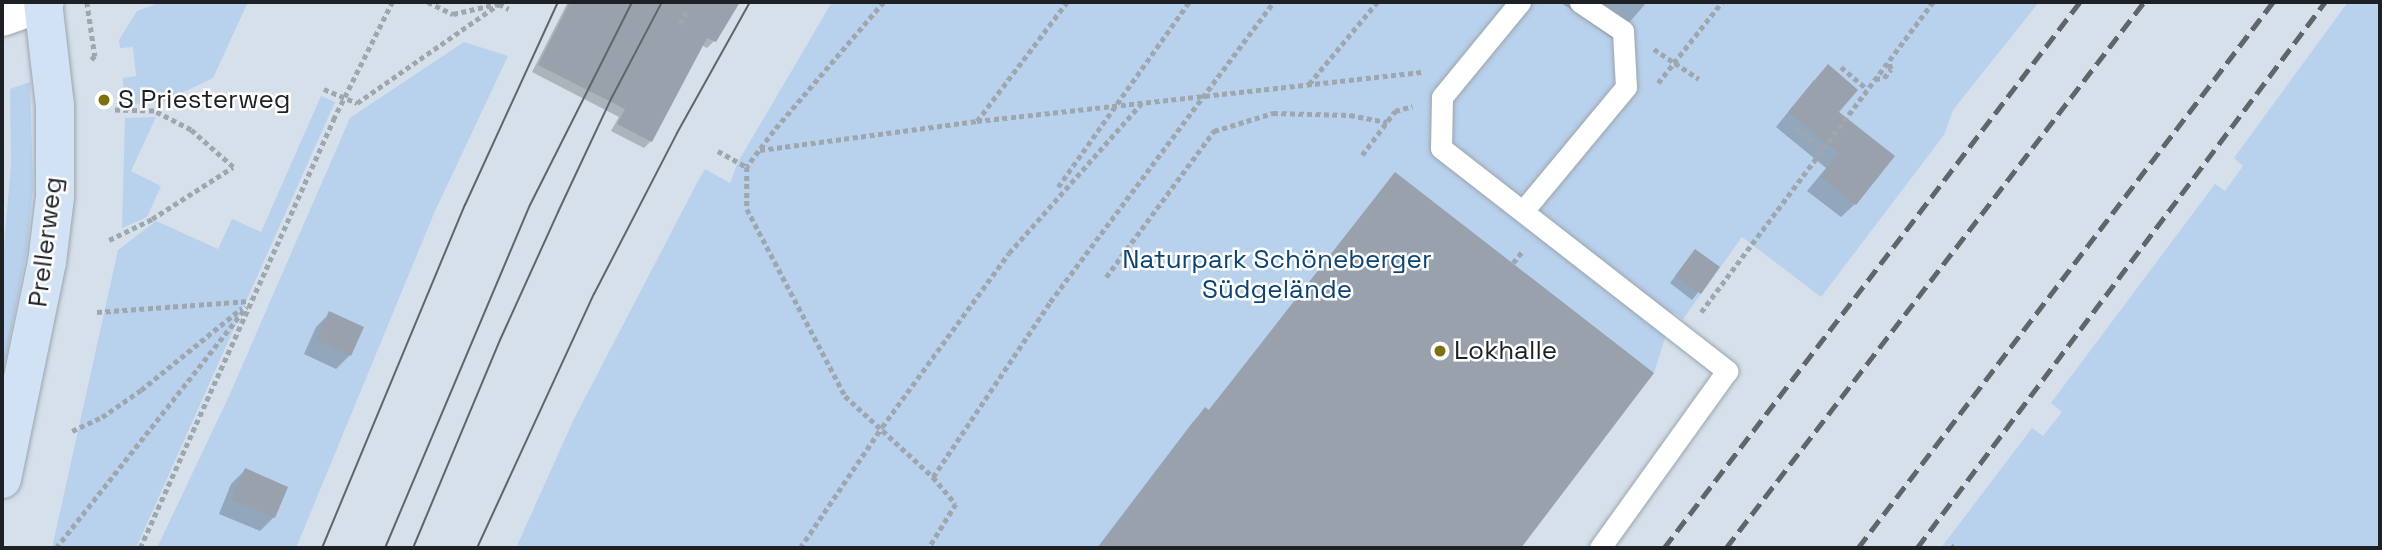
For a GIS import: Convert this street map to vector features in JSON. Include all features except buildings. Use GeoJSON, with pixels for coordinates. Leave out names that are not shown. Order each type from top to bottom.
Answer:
{"type":"FeatureCollection","features":[{"type":"Feature","properties":{"kind":"main road","name":"Prellerweg"},"geometry":{"type":"LineString","coordinates":[[2,479],[36,324],[54,210],[55,106],[43,2]]}},
{"type":"Feature","properties":{"kind":"street"},"geometry":{"type":"LineString","coordinates":[[2,17],[43,2]]}},
{"type":"Feature","properties":{"kind":"lane"},"geometry":{"type":"LineString","coordinates":[[1520,2],[1441,97],[1441,148],[1727,371],[1600,548]]}},
{"type":"Feature","properties":{"kind":"lane"},"geometry":{"type":"LineString","coordinates":[[1523,211],[1626,87],[1623,31],[1580,2]]}},
{"type":"Feature","properties":{"kind":"path"},"geometry":{"type":"LineString","coordinates":[[87,2],[95,56]]}},
{"type":"Feature","properties":{"kind":"path"},"geometry":{"type":"LineString","coordinates":[[140,548],[251,300],[391,2]]}},
{"type":"Feature","properties":{"kind":"path"},"geometry":{"type":"LineString","coordinates":[[428,2],[453,14],[498,3],[509,9]]}},
{"type":"Feature","properties":{"kind":"path"},"geometry":{"type":"LineString","coordinates":[[884,2],[774,131],[747,167],[747,209],[845,396],[933,477],[956,504],[929,548]]}},
{"type":"Feature","properties":{"kind":"path"},"geometry":{"type":"LineString","coordinates":[[977,121],[1067,2]]}},
{"type":"Feature","properties":{"kind":"path"},"geometry":{"type":"LineString","coordinates":[[1058,187],[1189,2]]}},
{"type":"Feature","properties":{"kind":"path"},"geometry":{"type":"LineString","coordinates":[[933,477],[1050,302],[1275,2]]}},
{"type":"Feature","properties":{"kind":"path"},"geometry":{"type":"LineString","coordinates":[[1308,86],[1377,2]]}},
{"type":"Feature","properties":{"kind":"path"},"geometry":{"type":"LineString","coordinates":[[1684,335],[1867,89],[1875,79],[1884,79],[1891,69],[1888,62],[1933,2]]}},
{"type":"Feature","properties":{"kind":"path"},"geometry":{"type":"LineString","coordinates":[[324,89],[357,103],[498,3]]}},
{"type":"Feature","properties":{"kind":"path"},"geometry":{"type":"LineString","coordinates":[[680,24],[687,10]]}},
{"type":"Feature","properties":{"kind":"path"},"geometry":{"type":"LineString","coordinates":[[1623,31],[1676,61],[1699,79]]}},
{"type":"Feature","properties":{"kind":"path"},"geometry":{"type":"LineString","coordinates":[[760,150],[977,121],[1308,86],[1467,66]]}},
{"type":"Feature","properties":{"kind":"path"},"geometry":{"type":"LineString","coordinates":[[1841,67],[1867,89]]}},
{"type":"Feature","properties":{"kind":"path"},"geometry":{"type":"LineString","coordinates":[[1362,155],[1395,111],[1441,97]]}},
{"type":"Feature","properties":{"kind":"path"},"geometry":{"type":"LineString","coordinates":[[104,100],[112,99]]}},
{"type":"Feature","properties":{"kind":"path"},"geometry":{"type":"LineString","coordinates":[[800,548],[882,428],[1009,253],[1142,103]]}},
{"type":"Feature","properties":{"kind":"path"},"geometry":{"type":"LineString","coordinates":[[109,240],[152,219],[233,167],[191,130],[154,111],[113,110]]}},
{"type":"Feature","properties":{"kind":"path"},"geometry":{"type":"LineString","coordinates":[[1106,277],[1214,131],[1273,113],[1350,116],[1387,122]]}},
{"type":"Feature","properties":{"kind":"path"},"geometry":{"type":"LineString","coordinates":[[1796,127],[1822,149]]}},
{"type":"Feature","properties":{"kind":"path"},"geometry":{"type":"LineString","coordinates":[[718,151],[747,167]]}},
{"type":"Feature","properties":{"kind":"path"},"geometry":{"type":"LineString","coordinates":[[97,312],[251,300]]}},
{"type":"Feature","properties":{"kind":"path"},"geometry":{"type":"LineString","coordinates":[[72,431],[102,416],[141,390],[251,300]]}},
{"type":"Feature","properties":{"kind":"path"},"geometry":{"type":"LineString","coordinates":[[56,548],[251,300]]}},
{"type":"Feature","properties":{"kind":"green space"},"geometry":{"type":"Polygon","coordinates":[[[161,2],[248,2],[213,78],[161,103],[124,104],[123,78],[136,76],[133,47],[120,48],[119,40],[137,11],[161,2]]]}},
{"type":"Feature","properties":{"kind":"green space","name":"Naturpark Schöneberger Südgelände"},"geometry":{"type":"Polygon","coordinates":[[[832,2],[2039,2],[1953,110],[1944,135],[1821,297],[1742,237],[1683,319],[1673,312],[1654,373],[1521,548],[516,548],[574,419],[698,181],[705,169],[730,183],[738,162],[832,2]]]}},
{"type":"Feature","properties":{"kind":"green space"},"geometry":{"type":"Polygon","coordinates":[[[2348,2],[2380,2],[2380,548],[1941,548],[2032,428],[2043,436],[2062,412],[2051,403],[2215,184],[2225,191],[2243,166],[2234,158],[2348,2]]]}},
{"type":"Feature","properties":{"kind":"green space"},"geometry":{"type":"Polygon","coordinates":[[[464,42],[508,56],[435,211],[296,548],[157,548],[229,396],[350,118],[464,42]]]}},
{"type":"Feature","properties":{"kind":"green space"},"geometry":{"type":"Polygon","coordinates":[[[30,82],[33,187],[27,249],[2,377],[2,269],[11,165],[10,89],[30,82]]]}},
{"type":"Feature","properties":{"kind":"green space"},"geometry":{"type":"Polygon","coordinates":[[[321,96],[335,102],[136,548],[52,548],[118,250],[156,221],[218,249],[232,219],[261,232],[321,96]]]}},
{"type":"Feature","properties":{"kind":"green space"},"geometry":{"type":"Polygon","coordinates":[[[156,117],[131,171],[161,186],[147,217],[122,228],[125,118],[156,117]]]}},
{"type":"Feature","properties":{"kind":"tram line"},"geometry":{"type":"LineString","coordinates":[[322,548],[465,205],[558,2]]}},
{"type":"Feature","properties":{"kind":"tram line"},"geometry":{"type":"LineString","coordinates":[[385,548],[530,205],[632,2]]}},
{"type":"Feature","properties":{"kind":"tram line"},"geometry":{"type":"LineString","coordinates":[[413,548],[500,340],[558,212],[611,99],[662,2]]}},
{"type":"Feature","properties":{"kind":"tram line"},"geometry":{"type":"LineString","coordinates":[[477,548],[594,294],[677,133],[750,2]]}},
{"type":"Feature","properties":{"kind":"railway"},"geometry":{"type":"LineString","coordinates":[[1664,548],[2080,2]]}},
{"type":"Feature","properties":{"kind":"railway"},"geometry":{"type":"LineString","coordinates":[[1726,548],[2144,2]]}},
{"type":"Feature","properties":{"kind":"railway"},"geometry":{"type":"LineString","coordinates":[[1858,548],[2273,2]]}},
{"type":"Feature","properties":{"kind":"railway"},"geometry":{"type":"LineString","coordinates":[[1917,548],[2325,2]]}},
{"type":"Feature","properties":{"kind":"place","name":"S Priesterweg"},"geometry":{"type":"Point","coordinates":[104,100]}},
{"type":"Feature","properties":{"kind":"place","name":"Lokhalle"},"geometry":{"type":"Point","coordinates":[1440,351]}}]}
